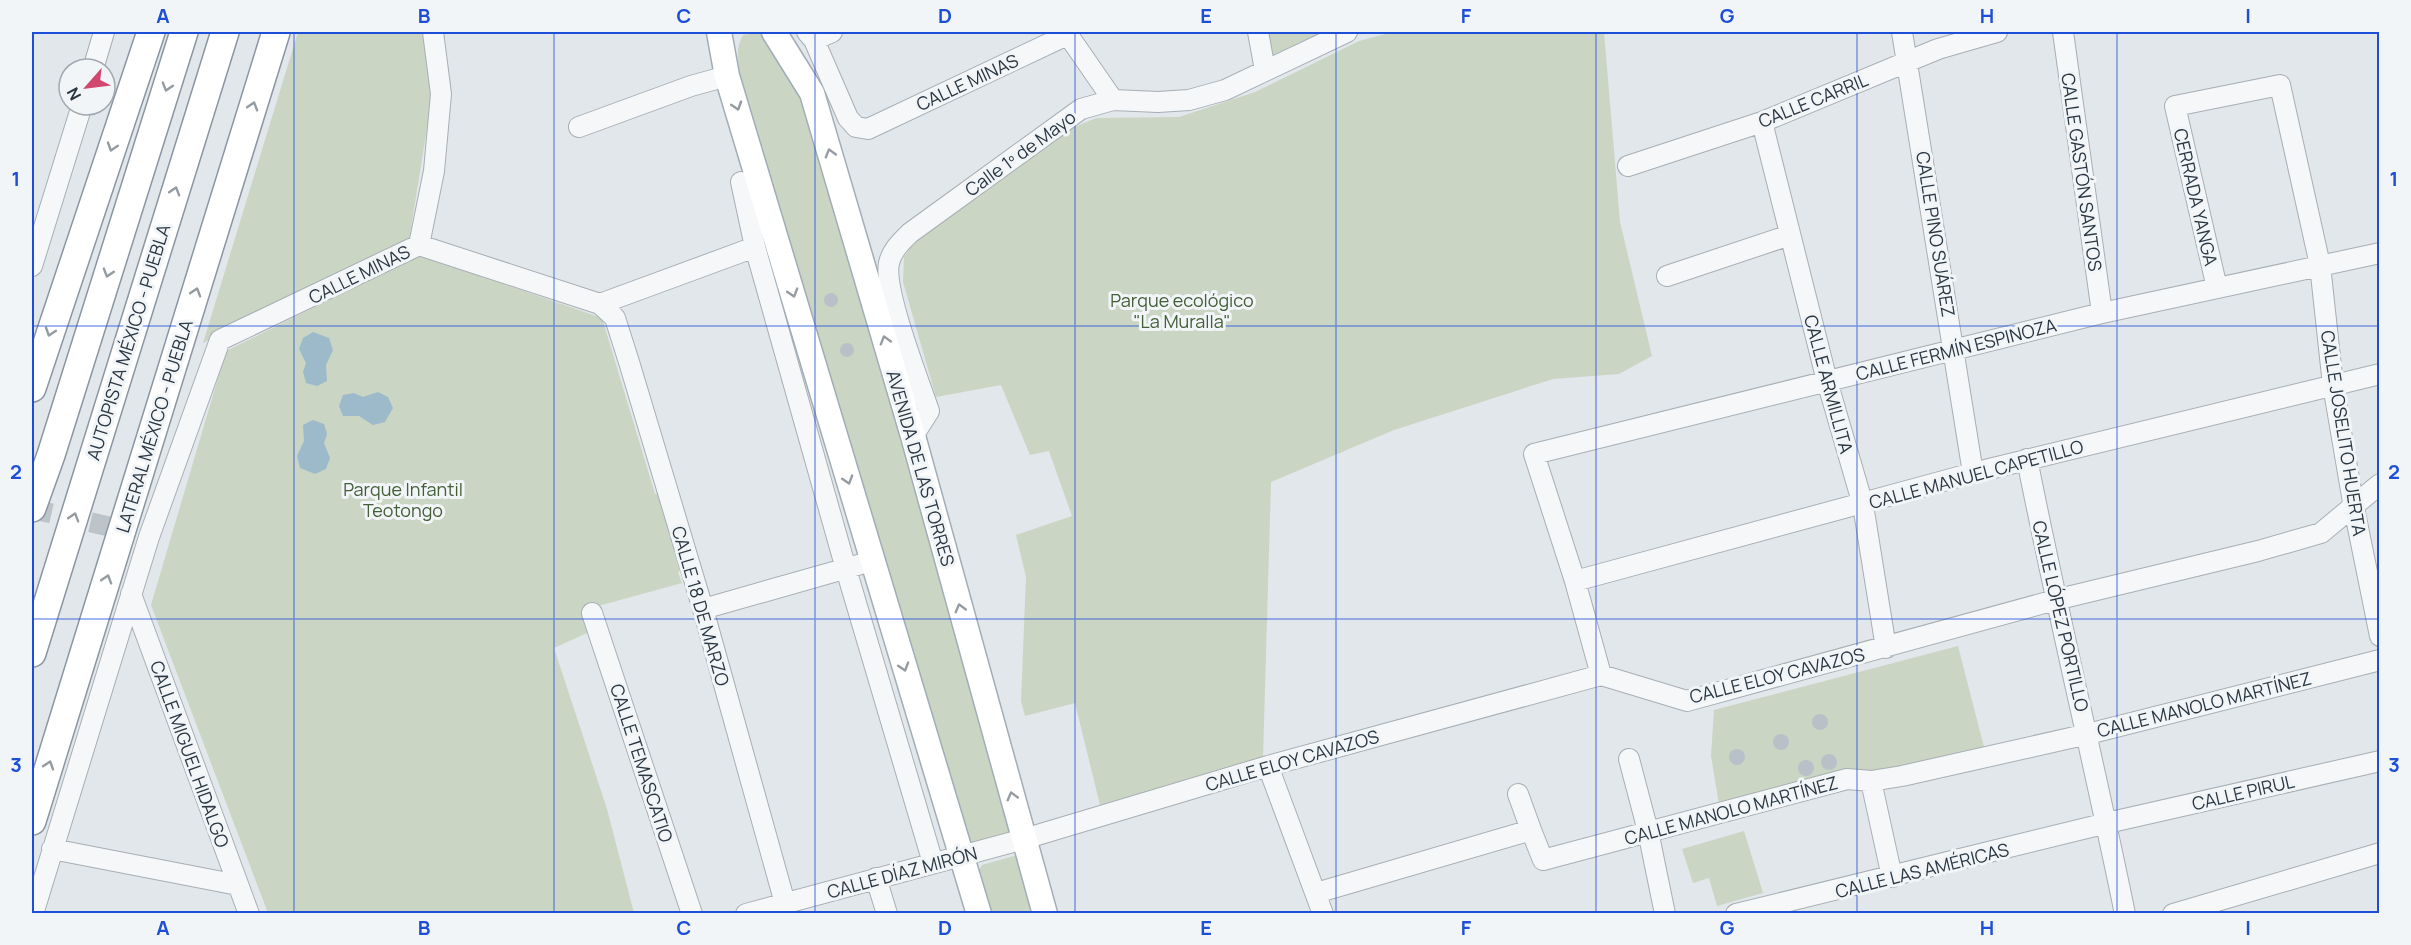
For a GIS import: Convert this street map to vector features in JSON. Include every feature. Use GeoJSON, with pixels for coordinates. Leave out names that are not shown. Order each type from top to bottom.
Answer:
{"type":"FeatureCollection","features":[{"type":"Feature","properties":{"kind":"highway"},"geometry":{"type":"LineString","coordinates":[[135,76],[139,32]]}},
{"type":"Feature","properties":{"kind":"highway"},"geometry":{"type":"LineString","coordinates":[[32,388],[151,32]]}},
{"type":"Feature","properties":{"kind":"highway"},"geometry":{"type":"LineString","coordinates":[[32,508],[51,455],[184,32]]}},
{"type":"Feature","properties":{"kind":"highway","name":"AUTOPISTA MÉXICO - PUEBLA"},"geometry":{"type":"LineString","coordinates":[[32,653],[225,32]]}},
{"type":"Feature","properties":{"kind":"highway","name":"LATERAL MÉXICO - PUEBLA"},"geometry":{"type":"LineString","coordinates":[[32,820],[276,32]]}},
{"type":"Feature","properties":{"kind":"main road"},"geometry":{"type":"LineString","coordinates":[[700,32],[720,40],[738,32]]}},
{"type":"Feature","properties":{"kind":"main road","name":"AVENIDA DE LAS TORRES"},"geometry":{"type":"LineString","coordinates":[[774,32],[812,93],[913,436],[1045,914]]}},
{"type":"Feature","properties":{"kind":"main road"},"geometry":{"type":"LineString","coordinates":[[720,40],[727,76],[979,914]]}},
{"type":"Feature","properties":{"kind":"street"},"geometry":{"type":"LineString","coordinates":[[97,57],[104,32]]}},
{"type":"Feature","properties":{"kind":"street"},"geometry":{"type":"LineString","coordinates":[[419,245],[434,171],[441,94],[433,32]]}},
{"type":"Feature","properties":{"kind":"street"},"geometry":{"type":"LineString","coordinates":[[810,36],[832,32]]}},
{"type":"Feature","properties":{"kind":"street"},"geometry":{"type":"LineString","coordinates":[[1258,32],[1265,70]]}},
{"type":"Feature","properties":{"kind":"street","name":"Calle 1º de Mayo"},"geometry":{"type":"LineString","coordinates":[[913,436],[929,411],[891,287],[888,266],[893,251],[910,233],[1081,110],[1113,100],[1158,102],[1189,100],[1225,90],[1347,32]]}},
{"type":"Feature","properties":{"kind":"street","name":"CALLE PINO SUÁREZ"},"geometry":{"type":"LineString","coordinates":[[1902,32],[1909,61],[1973,472]]}},
{"type":"Feature","properties":{"kind":"street","name":"CALLE CARRIL"},"geometry":{"type":"LineString","coordinates":[[1628,166],[1762,122],[1938,49],[1997,32]]}},
{"type":"Feature","properties":{"kind":"street","name":"CALLE GASTÓN SANTOS"},"geometry":{"type":"LineString","coordinates":[[2063,32],[2102,313]]}},
{"type":"Feature","properties":{"kind":"street"},"geometry":{"type":"LineString","coordinates":[[1066,33],[1113,100]]}},
{"type":"Feature","properties":{"kind":"street","name":"CALLE MINAS"},"geometry":{"type":"LineString","coordinates":[[810,36],[848,118],[856,127],[868,129],[1066,33]]}},
{"type":"Feature","properties":{"kind":"street"},"geometry":{"type":"LineString","coordinates":[[579,127],[691,86],[727,76]]}},
{"type":"Feature","properties":{"kind":"street","name":"CERRADA YANGA"},"geometry":{"type":"LineString","coordinates":[[2217,288],[2175,106],[2280,85]]}},
{"type":"Feature","properties":{"kind":"street","name":"CALLE JOSELITO HUERTA"},"geometry":{"type":"LineString","coordinates":[[2280,85],[2320,266],[2333,385],[2379,636]]}},
{"type":"Feature","properties":{"kind":"street"},"geometry":{"type":"LineString","coordinates":[[32,266],[78,117]]}},
{"type":"Feature","properties":{"kind":"street","name":"CALLE ARMILLITA"},"geometry":{"type":"LineString","coordinates":[[1762,122],[1827,381],[1863,505],[1886,648]]}},
{"type":"Feature","properties":{"kind":"street"},"geometry":{"type":"LineString","coordinates":[[741,182],[755,247],[846,569],[933,863]]}},
{"type":"Feature","properties":{"kind":"street"},"geometry":{"type":"LineString","coordinates":[[1667,276],[1790,235]]}},
{"type":"Feature","properties":{"kind":"street","name":"CALLE MINAS"},"geometry":{"type":"LineString","coordinates":[[33,914],[131,594],[141,535],[220,340],[419,245],[600,304]]}},
{"type":"Feature","properties":{"kind":"street"},"geometry":{"type":"LineString","coordinates":[[600,304],[755,247]]}},
{"type":"Feature","properties":{"kind":"street","name":"CALLE FERMÍN ESPINOZA"},"geometry":{"type":"LineString","coordinates":[[1575,581],[1534,454],[2102,313],[2379,253]]}},
{"type":"Feature","properties":{"kind":"street","name":"CALLE 18 DE MARZO"},"geometry":{"type":"LineString","coordinates":[[600,304],[615,318],[704,609],[787,908]]}},
{"type":"Feature","properties":{"kind":"street","name":"CALLE MANUEL CAPETILLO"},"geometry":{"type":"LineString","coordinates":[[1575,581],[1863,505],[1973,472],[2379,374]]}},
{"type":"Feature","properties":{"kind":"street","name":"CALLE LÓPEZ PORTILLO"},"geometry":{"type":"LineString","coordinates":[[2027,459],[2055,600],[2088,734],[2125,914]]}},
{"type":"Feature","properties":{"kind":"street","name":"CALLE ELOY CAVAZOS"},"geometry":{"type":"LineString","coordinates":[[1024,839],[1268,766],[1601,675],[1687,701],[2055,600],[2258,551],[2321,533],[2354,508],[2379,484]]}},
{"type":"Feature","properties":{"kind":"street"},"geometry":{"type":"LineString","coordinates":[[704,609],[872,561]]}},
{"type":"Feature","properties":{"kind":"street"},"geometry":{"type":"LineString","coordinates":[[1575,581],[1601,675]]}},
{"type":"Feature","properties":{"kind":"street","name":"CALLE MIGUEL HIDALGO"},"geometry":{"type":"LineString","coordinates":[[131,594],[249,914]]}},
{"type":"Feature","properties":{"kind":"street","name":"CALLE TEMASCATIO"},"geometry":{"type":"LineString","coordinates":[[592,613],[692,914]]}},
{"type":"Feature","properties":{"kind":"street","name":"CALLE MANOLO MARTÍNEZ"},"geometry":{"type":"LineString","coordinates":[[1531,830],[1543,860],[1847,779],[1871,781],[2088,734],[2379,660]]}},
{"type":"Feature","properties":{"kind":"street"},"geometry":{"type":"LineString","coordinates":[[1629,759],[1648,831],[1665,914]]}},
{"type":"Feature","properties":{"kind":"street","name":"CALLE PIRUL"},"geometry":{"type":"LineString","coordinates":[[2107,823],[2379,761]]}},
{"type":"Feature","properties":{"kind":"street"},"geometry":{"type":"LineString","coordinates":[[1268,766],[1323,914]]}},
{"type":"Feature","properties":{"kind":"street"},"geometry":{"type":"LineString","coordinates":[[1871,781],[1892,877]]}},
{"type":"Feature","properties":{"kind":"street"},"geometry":{"type":"LineString","coordinates":[[1316,893],[1531,830],[1518,794]]}},
{"type":"Feature","properties":{"kind":"street","name":"CALLE LAS AMÉRICAS"},"geometry":{"type":"LineString","coordinates":[[1736,914],[2107,823]]}},
{"type":"Feature","properties":{"kind":"street","name":"CALLE DÍAZ MIRÓN"},"geometry":{"type":"LineString","coordinates":[[746,914],[787,908],[876,878],[1024,839]]}},
{"type":"Feature","properties":{"kind":"street"},"geometry":{"type":"LineString","coordinates":[[52,849],[238,885]]}},
{"type":"Feature","properties":{"kind":"street"},"geometry":{"type":"LineString","coordinates":[[2173,914],[2379,853]]}},
{"type":"Feature","properties":{"kind":"street"},"geometry":{"type":"LineString","coordinates":[[876,878],[887,914]]}},
{"type":"Feature","properties":{"kind":"green space"},"geometry":{"type":"Polygon","coordinates":[[[298,32],[425,32],[433,91],[409,240],[203,343],[298,32]]]}},
{"type":"Feature","properties":{"kind":"green space"},"geometry":{"type":"Polygon","coordinates":[[[762,32],[804,94],[1014,833],[975,844],[966,840],[741,82],[738,58],[740,41],[743,35],[762,32]]]}},
{"type":"Feature","properties":{"kind":"green space"},"geometry":{"type":"Polygon","coordinates":[[[1266,32],[1326,32],[1271,58],[1266,32]]]}},
{"type":"Feature","properties":{"kind":"green space","name":"Parque ecológico \"La Muralla\""},"geometry":{"type":"Polygon","coordinates":[[[1393,32],[1604,32],[1620,222],[1652,356],[1619,374],[1553,379],[1394,430],[1271,482],[1263,758],[1100,805],[1075,703],[1025,716],[1021,701],[1026,577],[1016,535],[1072,516],[1049,451],[1030,455],[1001,385],[936,397],[903,282],[904,257],[913,244],[1059,134],[1096,118],[1179,117],[1255,92],[1359,41],[1393,32]]]}},
{"type":"Feature","properties":{"kind":"green space","name":"Parque Infantil Teotongo"},"geometry":{"type":"Polygon","coordinates":[[[420,255],[602,318],[655,494],[659,493],[681,570],[678,572],[682,583],[591,608],[598,628],[554,648],[607,809],[634,913],[268,913],[151,605],[226,351],[420,255]]]}},
{"type":"Feature","properties":{"kind":"green space"},"geometry":{"type":"Polygon","coordinates":[[[1958,646],[1984,747],[1880,772],[1851,769],[1719,804],[1711,756],[1714,710],[1958,646]]]}},
{"type":"Feature","properties":{"kind":"green space"},"geometry":{"type":"Polygon","coordinates":[[[1744,831],[1763,893],[1717,906],[1709,878],[1693,883],[1682,849],[1744,831]]]}},
{"type":"Feature","properties":{"kind":"green space"},"geometry":{"type":"Polygon","coordinates":[[[1014,856],[1023,859],[1039,913],[988,913],[976,874],[982,865],[1014,856]]]}},
{"type":"Feature","properties":{"kind":"water"},"geometry":{"type":"Polygon","coordinates":[[[313,332],[329,338],[333,350],[326,365],[327,381],[317,386],[306,383],[303,372],[306,363],[299,349],[303,338],[313,332]]]}},
{"type":"Feature","properties":{"kind":"water"},"geometry":{"type":"Polygon","coordinates":[[[378,392],[388,397],[393,408],[385,422],[373,425],[359,416],[343,416],[339,406],[343,395],[354,393],[363,397],[378,392]]]}},
{"type":"Feature","properties":{"kind":"water"},"geometry":{"type":"Polygon","coordinates":[[[313,420],[324,424],[327,434],[324,443],[330,458],[326,469],[315,474],[300,468],[297,456],[304,441],[303,425],[313,420]]]}},
{"type":"Feature","properties":{"kind":"building"},"geometry":{"type":"Polygon","coordinates":[[[831,293],[836,295],[838,300],[836,305],[831,307],[826,305],[824,300],[826,295],[831,293]]]}},
{"type":"Feature","properties":{"kind":"building"},"geometry":{"type":"Polygon","coordinates":[[[847,343],[852,345],[854,350],[852,355],[847,357],[842,355],[840,350],[842,345],[847,343]]]}},
{"type":"Feature","properties":{"kind":"building"},"geometry":{"type":"Polygon","coordinates":[[[1817,714],[1823,714],[1828,722],[1826,728],[1817,730],[1812,725],[1812,719],[1817,714]]]}},
{"type":"Feature","properties":{"kind":"building"},"geometry":{"type":"Polygon","coordinates":[[[1778,734],[1784,734],[1789,742],[1787,748],[1778,750],[1773,745],[1773,739],[1778,734]]]}},
{"type":"Feature","properties":{"kind":"building"},"geometry":{"type":"Polygon","coordinates":[[[1734,749],[1740,749],[1745,757],[1743,763],[1734,765],[1729,760],[1729,754],[1734,749]]]}},
{"type":"Feature","properties":{"kind":"building"},"geometry":{"type":"Polygon","coordinates":[[[1826,754],[1832,754],[1837,762],[1835,768],[1826,770],[1821,765],[1821,759],[1826,754]]]}},
{"type":"Feature","properties":{"kind":"building"},"geometry":{"type":"Polygon","coordinates":[[[1803,760],[1809,760],[1814,768],[1812,774],[1803,776],[1798,771],[1798,765],[1803,760]]]}},
{"type":"Feature","properties":{"kind":"tunnel"},"geometry":{"type":"LineString","coordinates":[[32,509],[133,532]]}}]}
